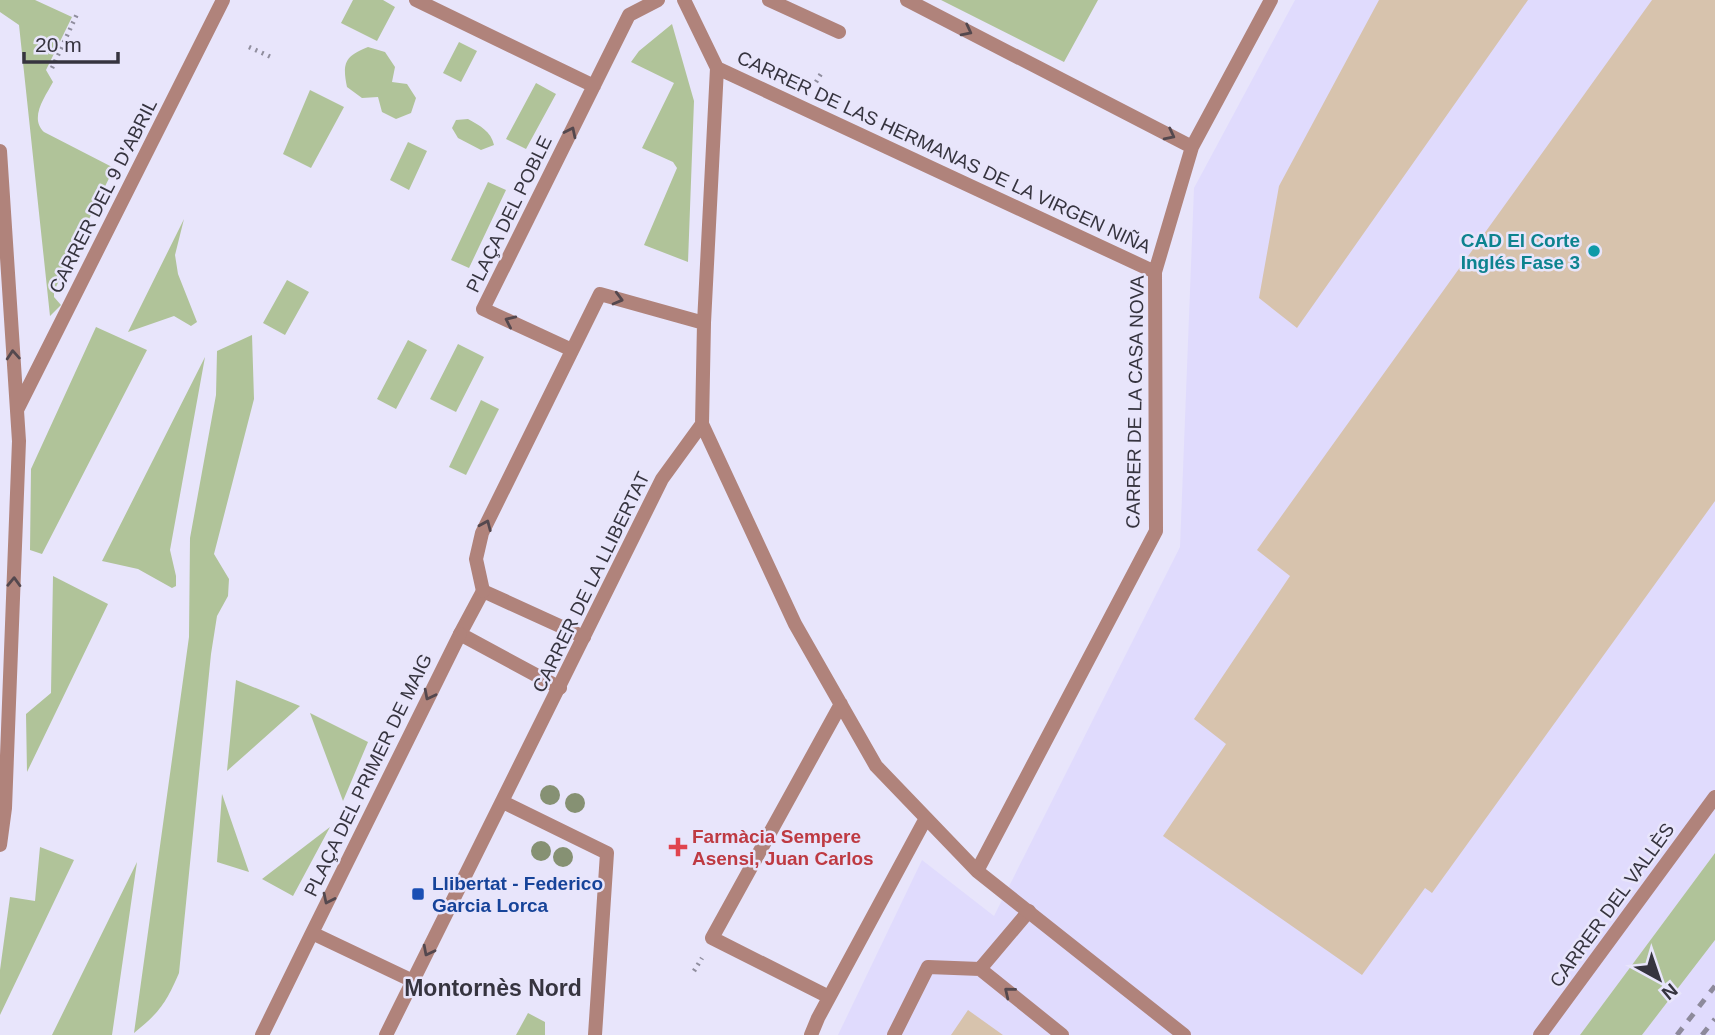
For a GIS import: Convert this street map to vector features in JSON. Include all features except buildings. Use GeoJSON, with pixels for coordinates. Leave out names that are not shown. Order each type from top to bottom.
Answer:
{"type":"FeatureCollection","features":[{"type":"Feature","properties":{"kind":"street","name":"CARRER DEL 9 D'ABRIL"},"geometry":{"type":"LineString","coordinates":[[17,410],[223,0]]}},
{"type":"Feature","properties":{"kind":"street"},"geometry":{"type":"LineString","coordinates":[[416,0],[594,86]]}},
{"type":"Feature","properties":{"kind":"street","name":"PLAÇA DEL POBLE"},"geometry":{"type":"LineString","coordinates":[[572,350],[483,309],[629,15],[659,0]]}},
{"type":"Feature","properties":{"kind":"street"},"geometry":{"type":"LineString","coordinates":[[684,0],[717,68],[704,323],[702,424],[795,624],[876,766],[977,871],[1184,1035]]}},
{"type":"Feature","properties":{"kind":"street"},"geometry":{"type":"LineString","coordinates":[[769,0],[839,33]]}},
{"type":"Feature","properties":{"kind":"street"},"geometry":{"type":"LineString","coordinates":[[907,0],[1192,146]]}},
{"type":"Feature","properties":{"kind":"street","name":"CARRER DE LA CASA NOVA"},"geometry":{"type":"LineString","coordinates":[[977,871],[1156,531],[1155,272],[1192,146],[1271,0]]}},
{"type":"Feature","properties":{"kind":"street","name":"CARRER DE LAS HERMANAS DE LA VIRGEN NIÑA"},"geometry":{"type":"LineString","coordinates":[[717,68],[1155,272]]}},
{"type":"Feature","properties":{"kind":"street","name":"CARRER DEL 9 D'ABRIL"},"geometry":{"type":"LineString","coordinates":[[0,151],[19,441],[6,795],[0,845]]}},
{"type":"Feature","properties":{"kind":"street"},"geometry":{"type":"LineString","coordinates":[[584,637],[484,592],[476,559],[482,533],[600,294],[704,323]]}},
{"type":"Feature","properties":{"kind":"street","name":"CARRER DE LA LLIBERTAT"},"geometry":{"type":"LineString","coordinates":[[386,1035],[662,480],[702,424]]}},
{"type":"Feature","properties":{"kind":"street","name":"PLAÇA DEL PRIMER DE MAIG"},"geometry":{"type":"LineString","coordinates":[[262,1035],[460,634],[484,592]]}},
{"type":"Feature","properties":{"kind":"street"},"geometry":{"type":"LineString","coordinates":[[460,634],[560,688]]}},
{"type":"Feature","properties":{"kind":"street"},"geometry":{"type":"LineString","coordinates":[[829,998],[712,938],[841,704]]}},
{"type":"Feature","properties":{"kind":"street","name":"CARRER DEL VALLÈS"},"geometry":{"type":"LineString","coordinates":[[1539,1035],[1715,797]]}},
{"type":"Feature","properties":{"kind":"street"},"geometry":{"type":"LineString","coordinates":[[503,802],[607,853],[595,1035]]}},
{"type":"Feature","properties":{"kind":"street"},"geometry":{"type":"LineString","coordinates":[[811,1035],[926,818]]}},
{"type":"Feature","properties":{"kind":"street"},"geometry":{"type":"LineString","coordinates":[[980,969],[1029,911]]}},
{"type":"Feature","properties":{"kind":"street"},"geometry":{"type":"LineString","coordinates":[[312,933],[413,981]]}},
{"type":"Feature","properties":{"kind":"street"},"geometry":{"type":"LineString","coordinates":[[894,1035],[928,967],[980,969],[1062,1035]]}},
{"type":"Feature","properties":{"kind":"path"},"geometry":{"type":"LineString","coordinates":[[52,68],[77,14]]}},
{"type":"Feature","properties":{"kind":"path"},"geometry":{"type":"LineString","coordinates":[[249,47],[271,57]]}},
{"type":"Feature","properties":{"kind":"path"},"geometry":{"type":"LineString","coordinates":[[816,82],[822,72]]}},
{"type":"Feature","properties":{"kind":"shaded area"},"geometry":{"type":"Polygon","coordinates":[[[1295,0],[1715,0],[1715,853],[1580,1035],[838,1035],[922,860],[994,916],[1180,547],[1194,188],[1295,0]]]}},
{"type":"Feature","properties":{"kind":"shaded area"},"geometry":{"type":"Polygon","coordinates":[[[1715,940],[1715,1035],[1642,1035],[1715,940]]]}},
{"type":"Feature","properties":{"kind":"green space"},"geometry":{"type":"Polygon","coordinates":[[[0,0],[35,0],[72,17],[46,70],[53,82],[40,107],[38,120],[44,132],[114,168],[54,291],[54,297],[61,305],[50,316],[19,25],[0,12],[0,0]]]}},
{"type":"Feature","properties":{"kind":"green space"},"geometry":{"type":"Polygon","coordinates":[[[353,0],[383,0],[395,7],[377,41],[341,23],[353,0]]]}},
{"type":"Feature","properties":{"kind":"green space"},"geometry":{"type":"Polygon","coordinates":[[[941,0],[1098,0],[1064,62],[941,0]]]}},
{"type":"Feature","properties":{"kind":"green space"},"geometry":{"type":"Polygon","coordinates":[[[672,24],[694,101],[688,262],[644,245],[677,168],[673,162],[642,148],[674,83],[631,62],[639,51],[672,24]]]}},
{"type":"Feature","properties":{"kind":"green space"},"geometry":{"type":"Polygon","coordinates":[[[459,42],[477,51],[461,82],[443,73],[459,42]]]}},
{"type":"Feature","properties":{"kind":"green space"},"geometry":{"type":"Polygon","coordinates":[[[368,47],[385,52],[395,67],[392,82],[407,84],[416,98],[411,113],[396,119],[382,112],[378,97],[362,98],[347,87],[347,61],[368,47]]]}},
{"type":"Feature","properties":{"kind":"green space"},"geometry":{"type":"Polygon","coordinates":[[[536,83],[556,94],[526,149],[506,139],[536,83]]]}},
{"type":"Feature","properties":{"kind":"green space"},"geometry":{"type":"Polygon","coordinates":[[[310,90],[344,107],[311,168],[283,154],[310,90]]]}},
{"type":"Feature","properties":{"kind":"green space"},"geometry":{"type":"Polygon","coordinates":[[[468,119],[488,132],[494,145],[481,150],[458,138],[452,128],[456,120],[468,119]]]}},
{"type":"Feature","properties":{"kind":"green space"},"geometry":{"type":"Polygon","coordinates":[[[408,142],[427,151],[409,190],[390,180],[408,142]]]}},
{"type":"Feature","properties":{"kind":"green space"},"geometry":{"type":"Polygon","coordinates":[[[488,182],[506,190],[469,268],[451,260],[488,182]]]}},
{"type":"Feature","properties":{"kind":"green space"},"geometry":{"type":"Polygon","coordinates":[[[184,219],[175,255],[178,274],[197,322],[191,326],[174,316],[128,332],[184,219]]]}},
{"type":"Feature","properties":{"kind":"green space"},"geometry":{"type":"Polygon","coordinates":[[[287,280],[309,292],[285,335],[263,323],[287,280]]]}},
{"type":"Feature","properties":{"kind":"green space"},"geometry":{"type":"Polygon","coordinates":[[[96,327],[147,350],[42,554],[30,550],[31,469],[96,327]]]}},
{"type":"Feature","properties":{"kind":"green space"},"geometry":{"type":"Polygon","coordinates":[[[252,335],[254,399],[214,554],[229,579],[228,596],[217,616],[211,654],[179,973],[161,1006],[134,1033],[189,637],[190,538],[216,395],[217,351],[252,335]]]}},
{"type":"Feature","properties":{"kind":"green space"},"geometry":{"type":"Polygon","coordinates":[[[408,340],[427,350],[396,409],[377,399],[408,340]]]}},
{"type":"Feature","properties":{"kind":"green space"},"geometry":{"type":"Polygon","coordinates":[[[458,344],[484,357],[456,412],[430,399],[458,344]]]}},
{"type":"Feature","properties":{"kind":"green space"},"geometry":{"type":"Polygon","coordinates":[[[205,357],[170,550],[176,576],[176,586],[172,588],[138,569],[102,561],[205,357]]]}},
{"type":"Feature","properties":{"kind":"green space"},"geometry":{"type":"Polygon","coordinates":[[[481,400],[499,409],[466,475],[449,467],[481,400]]]}},
{"type":"Feature","properties":{"kind":"green space"},"geometry":{"type":"Polygon","coordinates":[[[53,576],[108,604],[27,772],[26,714],[51,693],[53,576]]]}},
{"type":"Feature","properties":{"kind":"green space"},"geometry":{"type":"Polygon","coordinates":[[[236,680],[300,706],[227,771],[236,680]]]}},
{"type":"Feature","properties":{"kind":"green space"},"geometry":{"type":"Polygon","coordinates":[[[310,713],[368,742],[343,801],[310,713]]]}},
{"type":"Feature","properties":{"kind":"green space"},"geometry":{"type":"Polygon","coordinates":[[[222,794],[249,872],[217,862],[222,794]]]}},
{"type":"Feature","properties":{"kind":"green space"},"geometry":{"type":"Polygon","coordinates":[[[330,827],[293,896],[262,879],[330,827]]]}},
{"type":"Feature","properties":{"kind":"green space"},"geometry":{"type":"Polygon","coordinates":[[[40,847],[74,860],[0,1015],[0,970],[10,897],[35,901],[40,847]]]}},
{"type":"Feature","properties":{"kind":"green space"},"geometry":{"type":"Polygon","coordinates":[[[1715,853],[1715,940],[1642,1035],[1580,1035],[1715,853]]]}},
{"type":"Feature","properties":{"kind":"green space"},"geometry":{"type":"Polygon","coordinates":[[[137,862],[112,1035],[52,1035],[137,862]]]}},
{"type":"Feature","properties":{"kind":"green space"},"geometry":{"type":"Polygon","coordinates":[[[528,1013],[545,1022],[545,1035],[516,1035],[528,1013]]]}},
{"type":"Feature","properties":{"kind":"railway"},"geometry":{"type":"LineString","coordinates":[[1677,1035],[1715,986]]}},
{"type":"Feature","properties":{"kind":"railway"},"geometry":{"type":"LineString","coordinates":[[1702,1035],[1715,1019]]}},
{"type":"Feature","properties":{"kind":"place","name":"CAD El Corte Inglés Fase 3"},"geometry":{"type":"Point","coordinates":[1594,251]}},
{"type":"Feature","properties":{"kind":"place","name":"Farmàcia Sempere Asensi, Juan Carlos"},"geometry":{"type":"Point","coordinates":[678,847]}},
{"type":"Feature","properties":{"kind":"place","name":"Llibertat - Federico Garcia Lorca"},"geometry":{"type":"Point","coordinates":[418,894]}},
{"type":"Feature","properties":{"kind":"district","name":"Montornès Nord"},"geometry":{"type":"Point","coordinates":[493,988]}}]}
